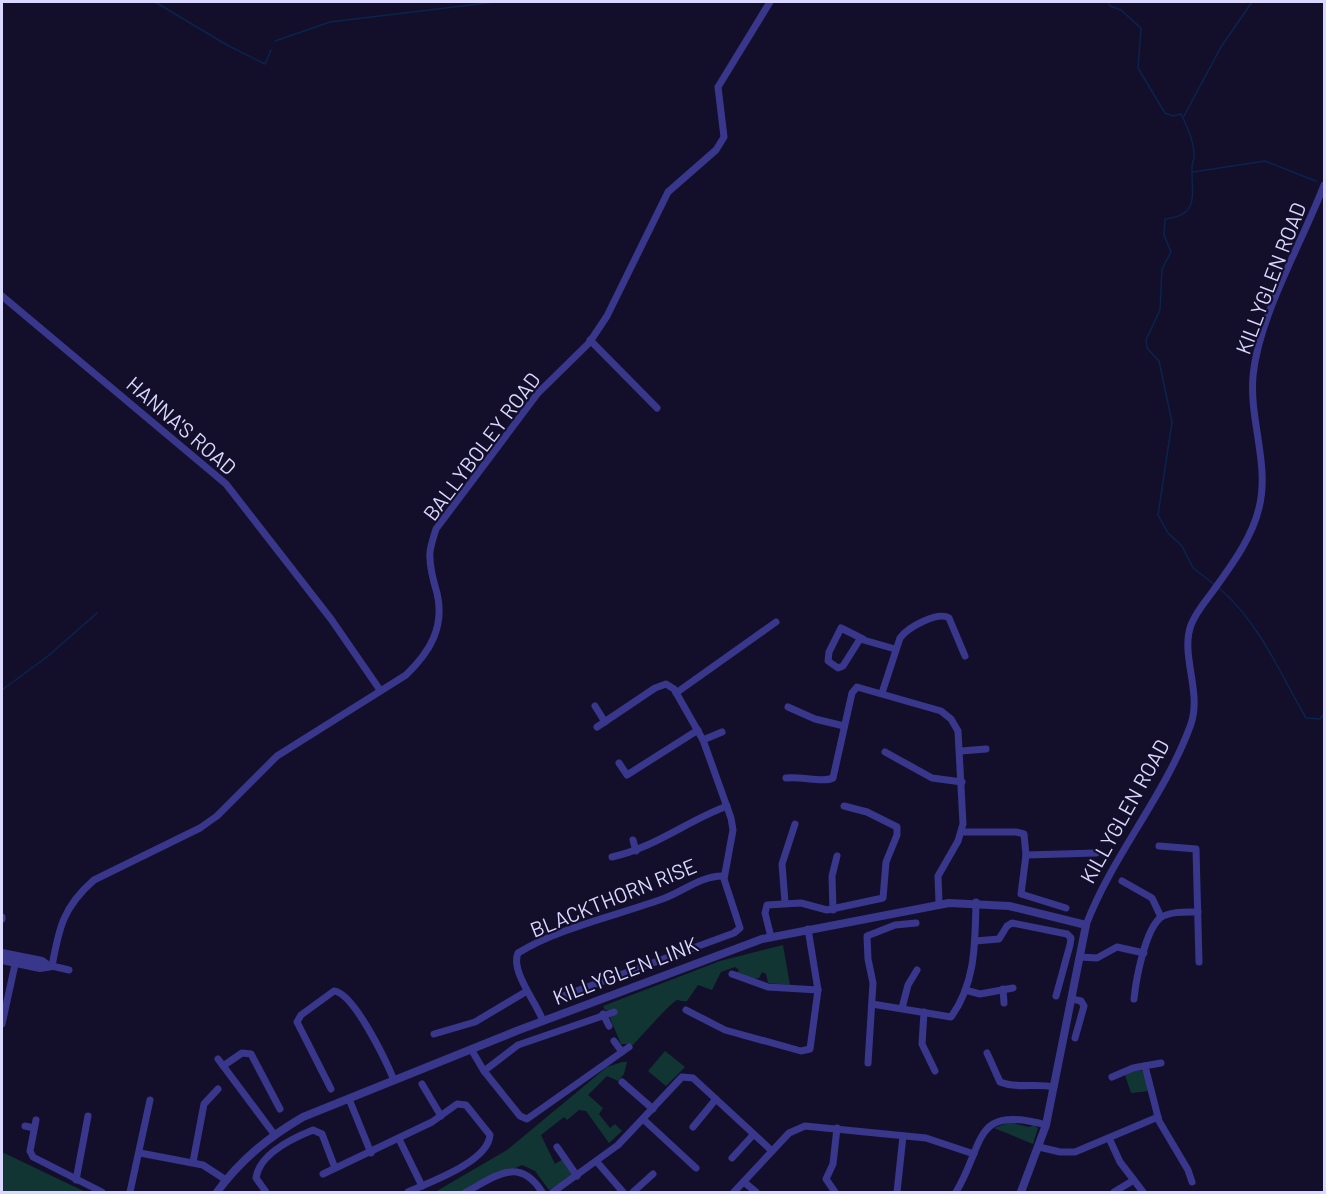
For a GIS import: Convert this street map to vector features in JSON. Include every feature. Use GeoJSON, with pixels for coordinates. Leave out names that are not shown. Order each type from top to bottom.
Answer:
{"type":"FeatureCollection","features":[{"type":"Feature","properties":{"kind":"street","name":"BALLYBOLEY ROAD"},"geometry":{"type":"LineString","coordinates":[[50,966],[56,928],[71,903],[94,880],[200,828],[217,816],[277,756],[406,675],[420,662],[437,637],[438,604],[430,552],[436,529],[538,393],[590,340],[607,316],[668,192],[716,150],[724,137],[718,87],[770,2]]}},
{"type":"Feature","properties":{"kind":"street","name":"KILLYGLEN ROAD"},"geometry":{"type":"LineString","coordinates":[[1021,1192],[1046,1125],[1086,925],[1111,870],[1174,765],[1190,726],[1195,700],[1189,631],[1197,613],[1214,590],[1252,527],[1260,507],[1261,474],[1252,388],[1258,348],[1324,185]]}},
{"type":"Feature","properties":{"kind":"street","name":"HANNA'S ROAD"},"geometry":{"type":"LineString","coordinates":[[2,296],[226,484],[331,619],[380,690]]}},
{"type":"Feature","properties":{"kind":"street"},"geometry":{"type":"LineString","coordinates":[[590,340],[657,408]]}},
{"type":"Feature","properties":{"kind":"street"},"geometry":{"type":"LineString","coordinates":[[882,693],[895,649],[906,631],[943,615],[950,618],[965,656]]}},
{"type":"Feature","properties":{"kind":"street"},"geometry":{"type":"LineString","coordinates":[[676,693],[776,622]]}},
{"type":"Feature","properties":{"kind":"street"},"geometry":{"type":"LineString","coordinates":[[863,639],[857,640],[843,666],[838,668],[828,661],[829,652],[841,628],[863,639],[895,649]]}},
{"type":"Feature","properties":{"kind":"street"},"geometry":{"type":"LineString","coordinates":[[597,727],[655,688],[666,684],[676,693],[698,730],[729,810],[708,813],[636,851],[612,857]]}},
{"type":"Feature","properties":{"kind":"street"},"geometry":{"type":"LineString","coordinates":[[786,778],[803,776],[820,779],[833,778],[854,688],[861,687],[946,714],[957,728],[961,751],[964,814],[961,832],[938,876],[939,903]]}},
{"type":"Feature","properties":{"kind":"street"},"geometry":{"type":"LineString","coordinates":[[595,706],[605,722]]}},
{"type":"Feature","properties":{"kind":"street"},"geometry":{"type":"LineString","coordinates":[[788,708],[818,720],[844,726]]}},
{"type":"Feature","properties":{"kind":"street"},"geometry":{"type":"LineString","coordinates":[[620,763],[627,775],[698,730]]}},
{"type":"Feature","properties":{"kind":"street"},"geometry":{"type":"LineString","coordinates":[[703,740],[722,732]]}},
{"type":"Feature","properties":{"kind":"street"},"geometry":{"type":"LineString","coordinates":[[961,751],[986,749]]}},
{"type":"Feature","properties":{"kind":"street"},"geometry":{"type":"LineString","coordinates":[[885,752],[932,778],[962,782]]}},
{"type":"Feature","properties":{"kind":"street"},"geometry":{"type":"LineString","coordinates":[[771,937],[765,907],[785,902],[833,910],[883,898],[886,862],[897,832],[893,823],[844,806]]}},
{"type":"Feature","properties":{"kind":"street","name":"BLACKTHORN RISE"},"geometry":{"type":"LineString","coordinates":[[560,997],[738,931],[740,923],[727,891],[724,876],[732,831],[729,810]]}},
{"type":"Feature","properties":{"kind":"street"},"geometry":{"type":"LineString","coordinates":[[785,902],[782,864],[795,824]]}},
{"type":"Feature","properties":{"kind":"street"},"geometry":{"type":"LineString","coordinates":[[961,832],[1020,832],[1025,837],[1026,855],[1022,894],[1066,908]]}},
{"type":"Feature","properties":{"kind":"street"},"geometry":{"type":"LineString","coordinates":[[633,840],[636,851]]}},
{"type":"Feature","properties":{"kind":"street"},"geometry":{"type":"LineString","coordinates":[[1159,846],[1196,849],[1199,962]]}},
{"type":"Feature","properties":{"kind":"street"},"geometry":{"type":"LineString","coordinates":[[1026,855],[1096,853]]}},
{"type":"Feature","properties":{"kind":"street"},"geometry":{"type":"LineString","coordinates":[[833,910],[833,871],[837,856]]}},
{"type":"Feature","properties":{"kind":"street","name":"BLACKTHORN RISE"},"geometry":{"type":"LineString","coordinates":[[543,1021],[537,1004],[527,991],[516,960],[520,952],[553,936],[683,890],[704,878],[724,876]]}},
{"type":"Feature","properties":{"kind":"street"},"geometry":{"type":"LineString","coordinates":[[1122,881],[1152,898],[1161,917]]}},
{"type":"Feature","properties":{"kind":"street"},"geometry":{"type":"LineString","coordinates":[[872,1004],[951,1017],[965,990],[973,966],[975,902]]}},
{"type":"Feature","properties":{"kind":"street","name":"KILLYGLEN LINK"},"geometry":{"type":"LineString","coordinates":[[218,1192],[249,1155],[274,1134],[320,1109],[732,948],[771,937],[939,903],[975,902],[1010,906],[1086,925]]}},
{"type":"Feature","properties":{"kind":"street"},"geometry":{"type":"LineString","coordinates":[[1134,999],[1152,929],[1161,917],[1173,913],[1198,912]]}},
{"type":"Feature","properties":{"kind":"street"},"geometry":{"type":"LineString","coordinates":[[868,1063],[873,983],[868,959],[867,936],[886,928],[916,922]]}},
{"type":"Feature","properties":{"kind":"street"},"geometry":{"type":"LineString","coordinates":[[975,941],[999,939],[1007,926],[1012,923],[1067,934],[1071,938],[1070,945],[1056,996]]}},
{"type":"Feature","properties":{"kind":"street"},"geometry":{"type":"LineString","coordinates":[[686,1010],[725,1030],[806,1051],[812,1046],[818,990],[808,929]]}},
{"type":"Feature","properties":{"kind":"street"},"geometry":{"type":"LineString","coordinates":[[1080,957],[1097,958],[1117,947],[1144,953]]}},
{"type":"Feature","properties":{"kind":"street"},"geometry":{"type":"LineString","coordinates":[[2,953],[40,968],[50,966],[69,970]]}},
{"type":"Feature","properties":{"kind":"street"},"geometry":{"type":"LineString","coordinates":[[2,960],[16,959]]}},
{"type":"Feature","properties":{"kind":"street"},"geometry":{"type":"LineString","coordinates":[[2,1024],[16,959]]}},
{"type":"Feature","properties":{"kind":"street"},"geometry":{"type":"LineString","coordinates":[[902,1008],[908,985],[917,970]]}},
{"type":"Feature","properties":{"kind":"street"},"geometry":{"type":"LineString","coordinates":[[732,974],[768,987],[818,990]]}},
{"type":"Feature","properties":{"kind":"street"},"geometry":{"type":"LineString","coordinates":[[965,990],[980,994],[1013,988]]}},
{"type":"Feature","properties":{"kind":"street"},"geometry":{"type":"LineString","coordinates":[[1003,989],[1004,1004]]}},
{"type":"Feature","properties":{"kind":"street"},"geometry":{"type":"LineString","coordinates":[[331,1089],[297,1022],[301,1015],[335,991],[343,994],[375,1038],[394,1080]]}},
{"type":"Feature","properties":{"kind":"street"},"geometry":{"type":"LineString","coordinates":[[435,1034],[475,1022],[527,991]]}},
{"type":"Feature","properties":{"kind":"street"},"geometry":{"type":"LineString","coordinates":[[1072,999],[1081,1001],[1084,1006],[1075,1038]]}},
{"type":"Feature","properties":{"kind":"street"},"geometry":{"type":"LineString","coordinates":[[484,1071],[518,1045],[614,1012]]}},
{"type":"Feature","properties":{"kind":"street"},"geometry":{"type":"LineString","coordinates":[[924,1012],[922,1044],[935,1071]]}},
{"type":"Feature","properties":{"kind":"street"},"geometry":{"type":"LineString","coordinates":[[603,1014],[609,1026]]}},
{"type":"Feature","properties":{"kind":"street"},"geometry":{"type":"LineString","coordinates":[[614,1041],[622,1052]]}},
{"type":"Feature","properties":{"kind":"street"},"geometry":{"type":"LineString","coordinates":[[471,1049],[484,1071],[520,1116],[528,1119],[629,1047]]}},
{"type":"Feature","properties":{"kind":"street"},"geometry":{"type":"LineString","coordinates":[[269,1107],[278,1106],[251,1054],[242,1053],[221,1063],[274,1134]]}},
{"type":"Feature","properties":{"kind":"street"},"geometry":{"type":"LineString","coordinates":[[987,1053],[1000,1082],[1008,1085],[1032,1083],[1054,1087]]}},
{"type":"Feature","properties":{"kind":"street"},"geometry":{"type":"LineString","coordinates":[[1112,1077],[1161,1063]]}},
{"type":"Feature","properties":{"kind":"street"},"geometry":{"type":"LineString","coordinates":[[1145,1066],[1158,1118],[1188,1170],[1192,1182]]}},
{"type":"Feature","properties":{"kind":"street"},"geometry":{"type":"LineString","coordinates":[[553,1192],[597,1162],[644,1119],[680,1079],[687,1077],[716,1099],[772,1151]]}},
{"type":"Feature","properties":{"kind":"street"},"geometry":{"type":"LineString","coordinates":[[622,1082],[652,1109]]}},
{"type":"Feature","properties":{"kind":"street"},"geometry":{"type":"LineString","coordinates":[[422,1084],[441,1116]]}},
{"type":"Feature","properties":{"kind":"street"},"geometry":{"type":"LineString","coordinates":[[193,1162],[204,1104],[218,1089]]}},
{"type":"Feature","properties":{"kind":"street"},"geometry":{"type":"LineString","coordinates":[[349,1099],[371,1153]]}},
{"type":"Feature","properties":{"kind":"street"},"geometry":{"type":"LineString","coordinates":[[693,1127],[716,1099]]}},
{"type":"Feature","properties":{"kind":"street"},"geometry":{"type":"LineString","coordinates":[[130,1192],[150,1100]]}},
{"type":"Feature","properties":{"kind":"street"},"geometry":{"type":"LineString","coordinates":[[322,1174],[399,1139],[458,1104],[464,1103],[491,1138],[468,1163],[408,1192]]}},
{"type":"Feature","properties":{"kind":"street"},"geometry":{"type":"LineString","coordinates":[[76,1180],[88,1116]]}},
{"type":"Feature","properties":{"kind":"street"},"geometry":{"type":"LineString","coordinates":[[956,1192],[987,1129],[1001,1120],[1017,1118],[1046,1125]]}},
{"type":"Feature","properties":{"kind":"street"},"geometry":{"type":"LineString","coordinates":[[1039,1147],[1068,1153],[1158,1118]]}},
{"type":"Feature","properties":{"kind":"street"},"geometry":{"type":"LineString","coordinates":[[644,1119],[696,1168]]}},
{"type":"Feature","properties":{"kind":"street"},"geometry":{"type":"LineString","coordinates":[[25,1126],[35,1124],[30,1151],[33,1157],[102,1192]]}},
{"type":"Feature","properties":{"kind":"street"},"geometry":{"type":"LineString","coordinates":[[734,1192],[789,1133],[799,1127],[837,1128],[903,1136],[935,1141],[974,1154]]}},
{"type":"Feature","properties":{"kind":"street"},"geometry":{"type":"LineString","coordinates":[[835,1192],[826,1179],[833,1164],[837,1128]]}},
{"type":"Feature","properties":{"kind":"street"},"geometry":{"type":"LineString","coordinates":[[266,1192],[256,1177],[264,1161],[287,1143],[313,1130],[321,1134],[335,1168]]}},
{"type":"Feature","properties":{"kind":"street"},"geometry":{"type":"LineString","coordinates":[[732,1158],[753,1134]]}},
{"type":"Feature","properties":{"kind":"street"},"geometry":{"type":"LineString","coordinates":[[897,1192],[903,1136]]}},
{"type":"Feature","properties":{"kind":"street"},"geometry":{"type":"LineString","coordinates":[[1109,1138],[1120,1162],[1143,1192]]}},
{"type":"Feature","properties":{"kind":"street"},"geometry":{"type":"LineString","coordinates":[[399,1139],[422,1186]]}},
{"type":"Feature","properties":{"kind":"street"},"geometry":{"type":"LineString","coordinates":[[557,1147],[577,1176]]}},
{"type":"Feature","properties":{"kind":"street"},"geometry":{"type":"LineString","coordinates":[[140,1153],[203,1165],[226,1180]]}},
{"type":"Feature","properties":{"kind":"street"},"geometry":{"type":"LineString","coordinates":[[597,1162],[623,1192]]}},
{"type":"Feature","properties":{"kind":"street"},"geometry":{"type":"LineString","coordinates":[[466,1192],[498,1175],[512,1171],[528,1176],[542,1192]]}},
{"type":"Feature","properties":{"kind":"street"},"geometry":{"type":"LineString","coordinates":[[633,1192],[654,1174]]}},
{"type":"Feature","properties":{"kind":"street"},"geometry":{"type":"LineString","coordinates":[[1114,1192],[1134,1180]]}},
{"type":"Feature","properties":{"kind":"street"},"geometry":{"type":"LineString","coordinates":[[744,1182],[756,1192]]}},
{"type":"Feature","properties":{"kind":"green space"},"geometry":{"type":"Polygon","coordinates":[[[783,945],[790,985],[768,983],[766,974],[762,972],[759,978],[752,979],[737,973],[739,970],[735,967],[721,972],[712,990],[698,985],[687,1001],[674,1002],[631,1047],[629,1044],[621,1044],[610,1018],[615,1010],[605,1010],[603,1006],[720,961],[783,945]]]}},
{"type":"Feature","properties":{"kind":"green space"},"geometry":{"type":"Polygon","coordinates":[[[665,1051],[685,1067],[666,1086],[648,1071],[665,1051]]]}},
{"type":"Feature","properties":{"kind":"green space"},"geometry":{"type":"Polygon","coordinates":[[[627,1062],[624,1074],[618,1081],[607,1076],[588,1095],[603,1108],[599,1114],[610,1128],[615,1124],[622,1131],[609,1143],[586,1111],[579,1110],[567,1120],[564,1117],[541,1135],[555,1164],[563,1159],[574,1175],[549,1190],[535,1171],[522,1165],[462,1192],[435,1192],[507,1150],[607,1067],[627,1062]]]}},
{"type":"Feature","properties":{"kind":"green space"},"geometry":{"type":"Polygon","coordinates":[[[1135,1070],[1143,1071],[1149,1091],[1131,1093],[1125,1075],[1135,1070]]]}},
{"type":"Feature","properties":{"kind":"green space"},"geometry":{"type":"Polygon","coordinates":[[[1013,1121],[1016,1124],[1029,1127],[1034,1125],[1038,1128],[1033,1144],[994,1128],[1013,1121]]]}},
{"type":"Feature","properties":{"kind":"green space"},"geometry":{"type":"Polygon","coordinates":[[[2,1152],[75,1187],[86,1192],[2,1192],[2,1152]]]}},
{"type":"Feature","properties":{"kind":"waterway"},"geometry":{"type":"LineString","coordinates":[[155,2],[227,45],[265,64],[271,50]]}},
{"type":"Feature","properties":{"kind":"waterway"},"geometry":{"type":"LineString","coordinates":[[275,41],[330,22],[495,2]]}},
{"type":"Feature","properties":{"kind":"waterway"},"geometry":{"type":"LineString","coordinates":[[1108,2],[1110,6],[1121,10],[1141,28],[1138,68],[1165,113],[1173,116],[1181,114],[1194,150],[1192,202],[1184,213],[1165,219],[1164,235],[1171,252],[1162,269],[1160,310],[1146,340],[1147,348],[1159,361],[1172,422],[1158,515],[1168,533],[1182,546],[1193,568],[1215,585]]}},
{"type":"Feature","properties":{"kind":"waterway"},"geometry":{"type":"LineString","coordinates":[[1184,116],[1221,47],[1252,2]]}},
{"type":"Feature","properties":{"kind":"waterway"},"geometry":{"type":"LineString","coordinates":[[1193,172],[1265,161],[1316,181]]}},
{"type":"Feature","properties":{"kind":"waterway"},"geometry":{"type":"LineString","coordinates":[[1219,588],[1246,616],[1257,632],[1306,718],[1320,719],[1324,714]]}},
{"type":"Feature","properties":{"kind":"waterway"},"geometry":{"type":"LineString","coordinates":[[2,690],[48,656],[97,613]]}}]}
